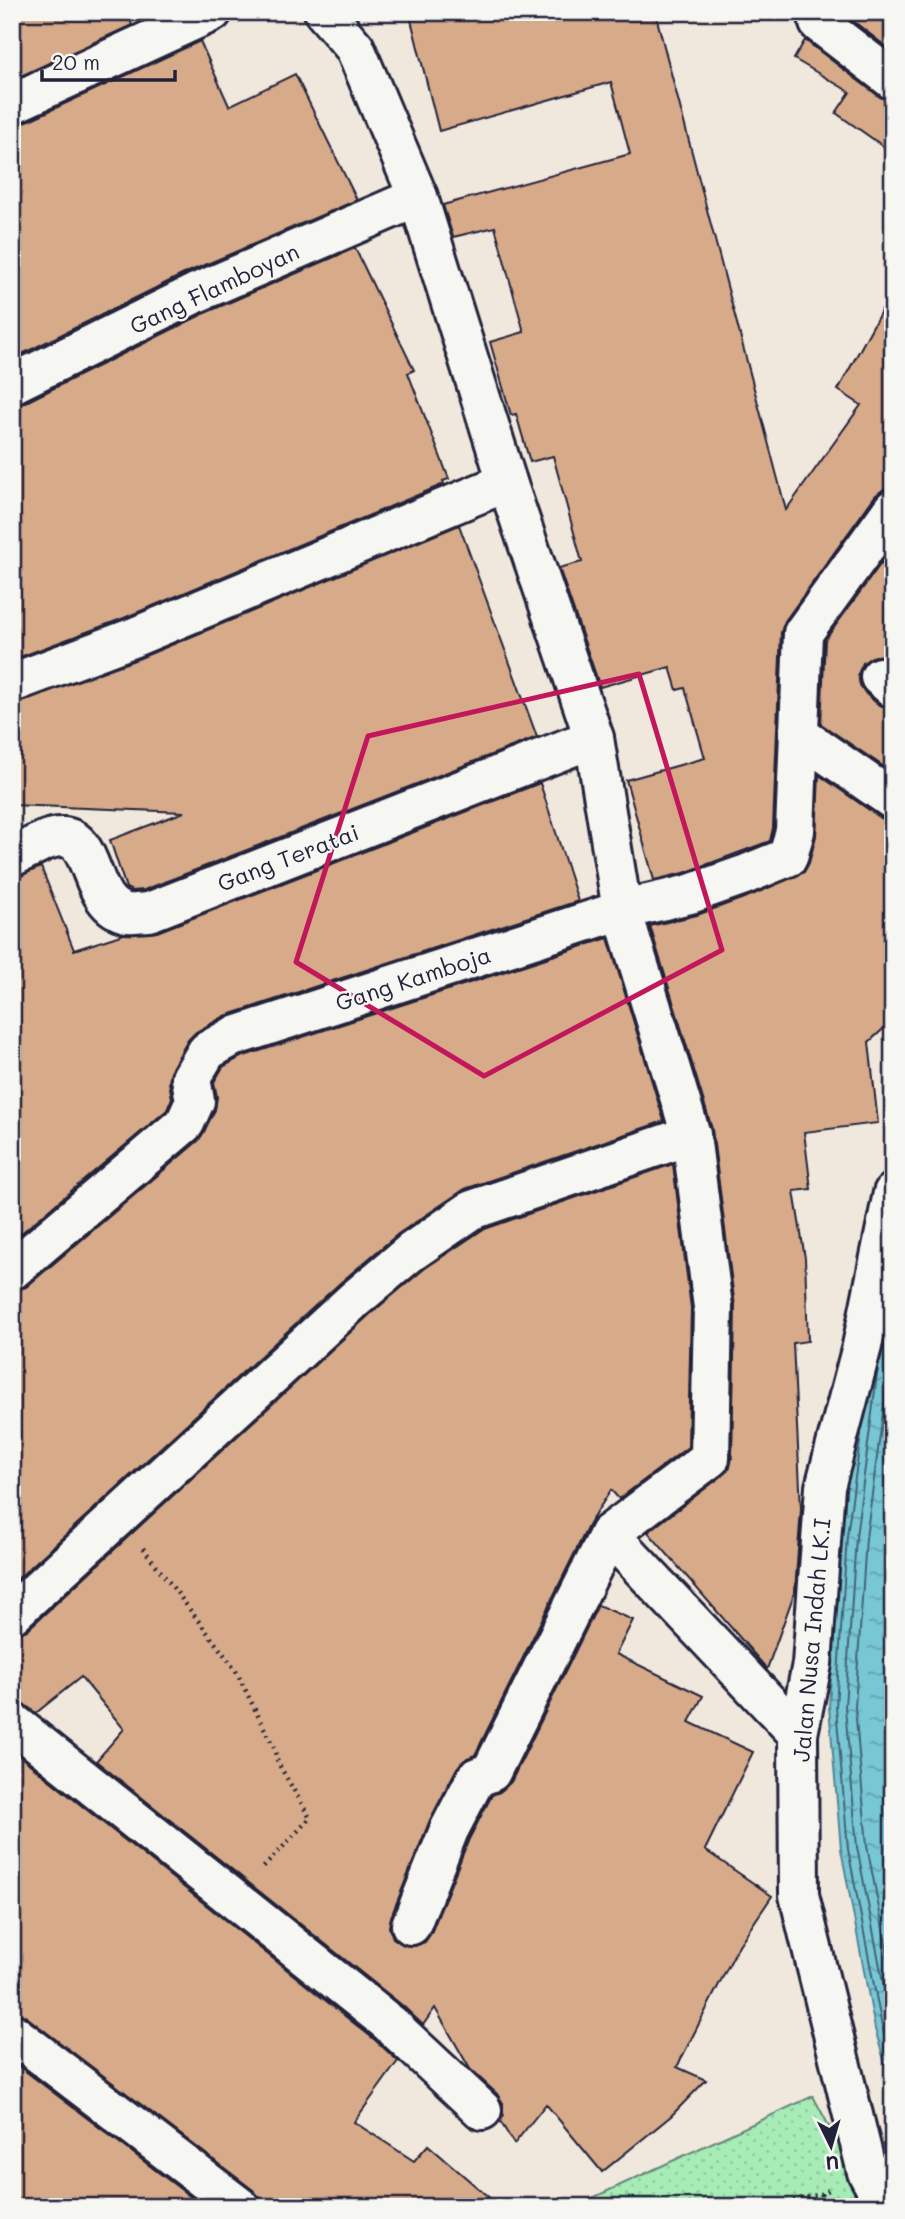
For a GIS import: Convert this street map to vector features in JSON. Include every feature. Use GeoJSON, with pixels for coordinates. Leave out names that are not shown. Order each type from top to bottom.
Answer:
{"type":"FeatureCollection","features":[{"type":"Feature","properties":{"kind":"street"},"geometry":{"type":"LineString","coordinates":[[12,104],[212,12]]}},
{"type":"Feature","properties":{"kind":"street"},"geometry":{"type":"LineString","coordinates":[[324,12],[355,48],[418,197],[507,482],[594,738],[622,911],[691,1135],[713,1307],[710,1458],[609,1534],[491,1772],[476,1778],[449,1829],[411,1925]]}},
{"type":"Feature","properties":{"kind":"street"},"geometry":{"type":"LineString","coordinates":[[827,12],[819,23],[893,80]]}},
{"type":"Feature","properties":{"kind":"street","name":"Gang Flamboyan"},"geometry":{"type":"LineString","coordinates":[[12,384],[196,293],[418,197]]}},
{"type":"Feature","properties":{"kind":"street"},"geometry":{"type":"LineString","coordinates":[[12,683],[132,638],[507,482]]}},
{"type":"Feature","properties":{"kind":"street"},"geometry":{"type":"LineString","coordinates":[[891,516],[803,633],[798,734],[893,800]]}},
{"type":"Feature","properties":{"kind":"street","name":"Gang Kamboja"},"geometry":{"type":"LineString","coordinates":[[12,1270],[185,1123],[195,1101],[191,1078],[207,1052],[232,1037],[622,911],[690,894],[788,856],[795,831],[798,734]]}},
{"type":"Feature","properties":{"kind":"street","name":"Gang Teratai"},"geometry":{"type":"LineString","coordinates":[[14,851],[49,839],[74,839],[84,849],[97,888],[111,904],[126,913],[149,912],[594,738]]}},
{"type":"Feature","properties":{"kind":"street"},"geometry":{"type":"LineString","coordinates":[[12,1614],[355,1299],[411,1252],[472,1210],[691,1135]]}},
{"type":"Feature","properties":{"kind":"street","name":"Jalan Nusa Indah LK.I"},"geometry":{"type":"LineString","coordinates":[[886,2207],[867,2172],[799,1895],[798,1734],[812,1664],[825,1487],[862,1346],[893,1193]]}},
{"type":"Feature","properties":{"kind":"street"},"geometry":{"type":"LineString","coordinates":[[609,1534],[798,1734]]}},
{"type":"Feature","properties":{"kind":"street"},"geometry":{"type":"LineString","coordinates":[[12,1722],[389,2023],[482,2110]]}},
{"type":"Feature","properties":{"kind":"street"},"geometry":{"type":"LineString","coordinates":[[12,2033],[240,2207]]}},
{"type":"Feature","properties":{"kind":"path"},"geometry":{"type":"LineString","coordinates":[[120,1517],[235,1669],[274,1748],[278,1763],[310,1818],[235,1898]]}},
{"type":"Feature","properties":{"kind":"path"},"geometry":{"type":"LineString","coordinates":[[766,2207],[821,2194],[867,2172]]}},
{"type":"Feature","properties":{"kind":"path"},"geometry":{"type":"LineString","coordinates":[[821,2194],[827,2207]]}},
{"type":"Feature","properties":{"kind":"highlighted area"},"geometry":{"type":"Polygon","coordinates":[[[639,674],[722,950],[484,1076],[296,962],[368,736],[639,674]]]}},
{"type":"Feature","properties":{"kind":"green space"},"geometry":{"type":"Polygon","coordinates":[[[813,2096],[872,2207],[573,2207],[813,2096]]]}},
{"type":"Feature","properties":{"kind":"water"},"geometry":{"type":"Polygon","coordinates":[[[893,1254],[893,2091],[875,2029],[841,1849],[829,1707],[840,1535],[863,1364],[893,1254]]]}},
{"type":"Feature","properties":{"kind":"building"},"geometry":{"type":"Polygon","coordinates":[[[12,12],[127,12],[132,25],[12,80],[12,12]]]}},
{"type":"Feature","properties":{"kind":"building"},"geometry":{"type":"Polygon","coordinates":[[[409,12],[655,12],[786,510],[861,405],[838,390],[893,289],[893,488],[884,489],[875,496],[785,621],[781,632],[773,828],[770,841],[684,873],[654,880],[626,780],[705,758],[685,688],[677,690],[670,667],[600,687],[559,568],[582,562],[553,456],[530,462],[516,414],[511,415],[490,342],[524,332],[495,227],[453,237],[443,205],[630,154],[611,82],[439,131],[409,12]]]}},
{"type":"Feature","properties":{"kind":"building"},"geometry":{"type":"Polygon","coordinates":[[[849,12],[893,12],[893,52],[848,17],[849,12]]]}},
{"type":"Feature","properties":{"kind":"building"},"geometry":{"type":"Polygon","coordinates":[[[805,40],[880,97],[893,101],[893,153],[836,113],[850,92],[794,59],[805,40]]]}},
{"type":"Feature","properties":{"kind":"building"},"geometry":{"type":"Polygon","coordinates":[[[200,41],[229,106],[295,74],[357,200],[186,273],[12,359],[12,125],[21,124],[200,41]]]}},
{"type":"Feature","properties":{"kind":"building"},"geometry":{"type":"Polygon","coordinates":[[[355,248],[414,370],[408,373],[449,479],[443,481],[444,484],[124,618],[12,660],[12,406],[22,404],[205,313],[355,248]]]}},
{"type":"Feature","properties":{"kind":"building"},"geometry":{"type":"Polygon","coordinates":[[[459,525],[537,737],[144,890],[132,891],[126,888],[110,840],[184,812],[12,805],[13,704],[140,658],[459,525]]]}},
{"type":"Feature","properties":{"kind":"building"},"geometry":{"type":"Polygon","coordinates":[[[893,547],[893,660],[883,655],[872,657],[863,663],[858,674],[860,685],[866,694],[879,705],[893,709],[893,773],[821,724],[825,640],[893,547]]]}},
{"type":"Feature","properties":{"kind":"building"},"geometry":{"type":"Polygon","coordinates":[[[819,775],[881,818],[893,822],[893,1020],[869,1042],[878,1123],[804,1132],[811,1189],[794,1191],[805,1258],[808,1341],[793,1343],[801,1509],[795,1591],[767,1669],[648,1532],[730,1467],[735,1307],[712,1129],[650,926],[697,915],[804,872],[816,836],[819,775]]]}},
{"type":"Feature","properties":{"kind":"building"},"geometry":{"type":"Polygon","coordinates":[[[540,783],[578,901],[225,1016],[196,1032],[188,1040],[172,1068],[169,1082],[172,1098],[167,1110],[12,1241],[12,879],[41,867],[74,950],[124,934],[157,932],[540,783]]]}},
{"type":"Feature","properties":{"kind":"building"},"geometry":{"type":"Polygon","coordinates":[[[608,938],[664,1121],[465,1189],[398,1234],[340,1283],[12,1584],[12,1291],[26,1287],[199,1140],[215,1110],[217,1097],[214,1082],[223,1067],[241,1057],[608,938]]]}},
{"type":"Feature","properties":{"kind":"building"},"geometry":{"type":"Polygon","coordinates":[[[673,1164],[691,1308],[688,1447],[619,1499],[611,1490],[589,1524],[475,1755],[467,1758],[457,1768],[430,1820],[389,1927],[393,1938],[404,1945],[415,1946],[425,1942],[469,1839],[492,1795],[511,1782],[598,1605],[633,1620],[616,1654],[703,1696],[689,1722],[753,1752],[705,1850],[772,1896],[739,1945],[677,2067],[706,2080],[671,2116],[602,2172],[546,2104],[514,2144],[500,2121],[503,2103],[470,2069],[435,2008],[423,2025],[403,2006],[96,1761],[124,1729],[81,1677],[36,1713],[25,1705],[12,1701],[12,1635],[27,1630],[369,1315],[424,1269],[482,1230],[673,1164]]]}},
{"type":"Feature","properties":{"kind":"building"},"geometry":{"type":"Polygon","coordinates":[[[12,1750],[398,2061],[354,2122],[414,2161],[428,2145],[500,2207],[261,2207],[260,2198],[253,2190],[25,2016],[12,2012],[12,1750]]]}},
{"type":"Feature","properties":{"kind":"building"},"geometry":{"type":"Polygon","coordinates":[[[12,2061],[204,2207],[12,2207],[12,2061]]]}}]}
